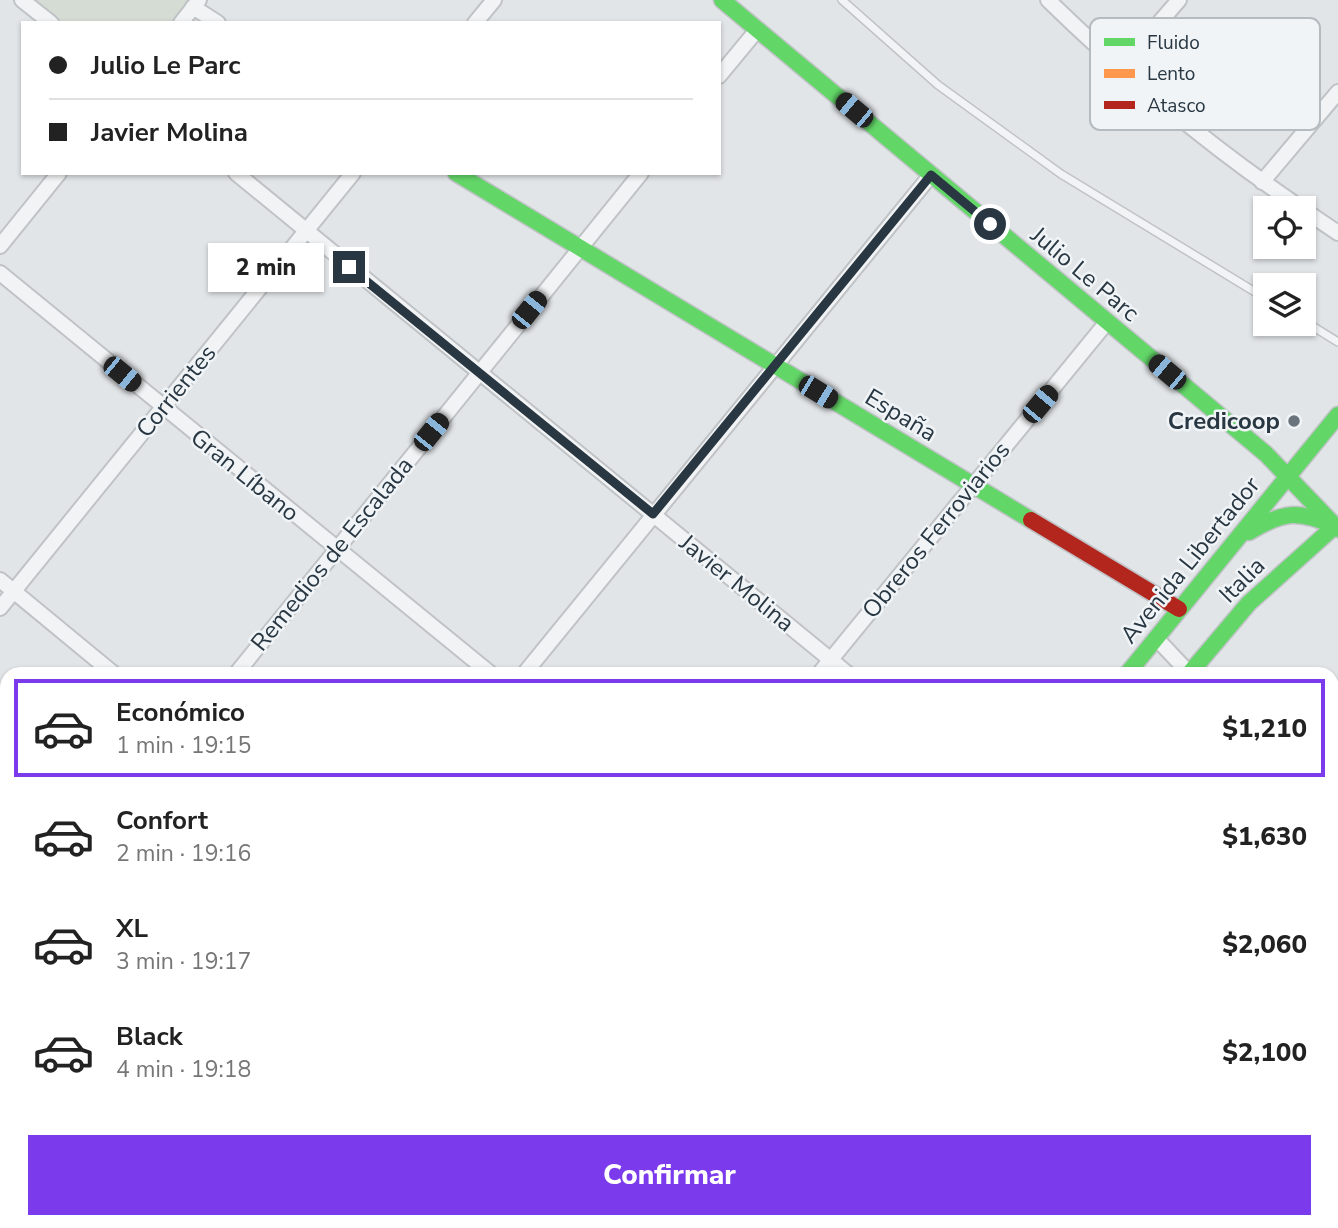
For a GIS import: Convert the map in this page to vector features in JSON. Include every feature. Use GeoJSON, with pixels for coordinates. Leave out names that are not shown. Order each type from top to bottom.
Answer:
{"type":"FeatureCollection","features":[{"type":"Feature","properties":{"kind":"street"},"geometry":{"type":"LineString","coordinates":[[22,0],[48,21]]}},
{"type":"Feature","properties":{"kind":"street"},"geometry":{"type":"LineString","coordinates":[[477,21],[494,0]]}},
{"type":"Feature","properties":{"kind":"street","name":"Julio Le Parc"},"geometry":{"type":"LineString","coordinates":[[722,0],[1289,476],[1337,527]]}},
{"type":"Feature","properties":{"kind":"street"},"geometry":{"type":"LineString","coordinates":[[1048,0],[1090,41]]}},
{"type":"Feature","properties":{"kind":"street"},"geometry":{"type":"LineString","coordinates":[[1163,18],[1179,0]]}},
{"type":"Feature","properties":{"kind":"street"},"geometry":{"type":"LineString","coordinates":[[183,21],[196,4],[216,21]]}},
{"type":"Feature","properties":{"kind":"street"},"geometry":{"type":"LineString","coordinates":[[721,74],[757,30]]}},
{"type":"Feature","properties":{"kind":"street"},"geometry":{"type":"LineString","coordinates":[[1320,113],[1338,92]]}},
{"type":"Feature","properties":{"kind":"street"},"geometry":{"type":"LineString","coordinates":[[1196,130],[1283,196]]}},
{"type":"Feature","properties":{"kind":"street"},"geometry":{"type":"LineString","coordinates":[[1262,182],[1306,130]]}},
{"type":"Feature","properties":{"kind":"street"},"geometry":{"type":"LineString","coordinates":[[0,246],[57,175]]}},
{"type":"Feature","properties":{"kind":"street","name":"Javier Molina"},"geometry":{"type":"LineString","coordinates":[[238,175],[840,667]]}},
{"type":"Feature","properties":{"kind":"street","name":"Corrientes"},"geometry":{"type":"LineString","coordinates":[[0,608],[351,175]]}},
{"type":"Feature","properties":{"kind":"street","name":"España"},"geometry":{"type":"LineString","coordinates":[[459,175],[1179,609]]}},
{"type":"Feature","properties":{"kind":"street","name":"Remedios de Escalada"},"geometry":{"type":"LineString","coordinates":[[242,667],[639,175]]}},
{"type":"Feature","properties":{"kind":"street"},"geometry":{"type":"LineString","coordinates":[[530,667],[931,175]]}},
{"type":"Feature","properties":{"kind":"street"},"geometry":{"type":"LineString","coordinates":[[1316,218],[1338,233]]}},
{"type":"Feature","properties":{"kind":"street","name":"Gran Líbano"},"geometry":{"type":"LineString","coordinates":[[0,273],[482,667]]}},
{"type":"Feature","properties":{"kind":"street","name":"Obreros Ferroviarios"},"geometry":{"type":"LineString","coordinates":[[824,667],[1107,322]]}},
{"type":"Feature","properties":{"kind":"street","name":"Avenida Libertador"},"geometry":{"type":"LineString","coordinates":[[1133,667],[1338,415]]}},
{"type":"Feature","properties":{"kind":"street"},"geometry":{"type":"LineString","coordinates":[[1239,537],[1279,515],[1293,511],[1337,527]]}},
{"type":"Feature","properties":{"kind":"street","name":"Italia"},"geometry":{"type":"LineString","coordinates":[[1195,667],[1249,603],[1337,527]]}},
{"type":"Feature","properties":{"kind":"street"},"geometry":{"type":"LineString","coordinates":[[0,580],[106,667]]}},
{"type":"Feature","properties":{"kind":"street"},"geometry":{"type":"LineString","coordinates":[[1156,638],[1183,667]]}},
{"type":"Feature","properties":{"kind":"lane"},"geometry":{"type":"LineString","coordinates":[[842,0],[938,85],[1061,174],[1253,291]]}},
{"type":"Feature","properties":{"kind":"lane"},"geometry":{"type":"LineString","coordinates":[[1316,328],[1338,342]]}},
{"type":"Feature","properties":{"kind":"shaded area"},"geometry":{"type":"Polygon","coordinates":[[[22,0],[199,0],[183,21],[48,21],[22,0]]]}},
{"type":"Feature","properties":{"kind":"traffic: fast"},"geometry":{"type":"LineString","coordinates":[[722,0],[1266,454],[1338,529]]}},
{"type":"Feature","properties":{"kind":"traffic: fast"},"geometry":{"type":"LineString","coordinates":[[459,175],[1031,520]]}},
{"type":"Feature","properties":{"kind":"traffic: fast"},"geometry":{"type":"LineString","coordinates":[[1133,667],[1338,415]]}},
{"type":"Feature","properties":{"kind":"traffic: fast"},"geometry":{"type":"LineString","coordinates":[[1195,667],[1249,603],[1335,526],[1311,517],[1291,515],[1272,520],[1249,532]]}},
{"type":"Feature","properties":{"kind":"traffic: jam"},"geometry":{"type":"LineString","coordinates":[[1031,520],[1179,609]]}},
{"type":"Feature","properties":{"kind":"place","name":"Credicoop"},"geometry":{"type":"Point","coordinates":[1294,421]}},
{"type":"Feature","properties":{"kind":"route"},"geometry":{"type":"LineString","coordinates":[[349,267],[653,514],[931,175],[990,224]]}}]}
